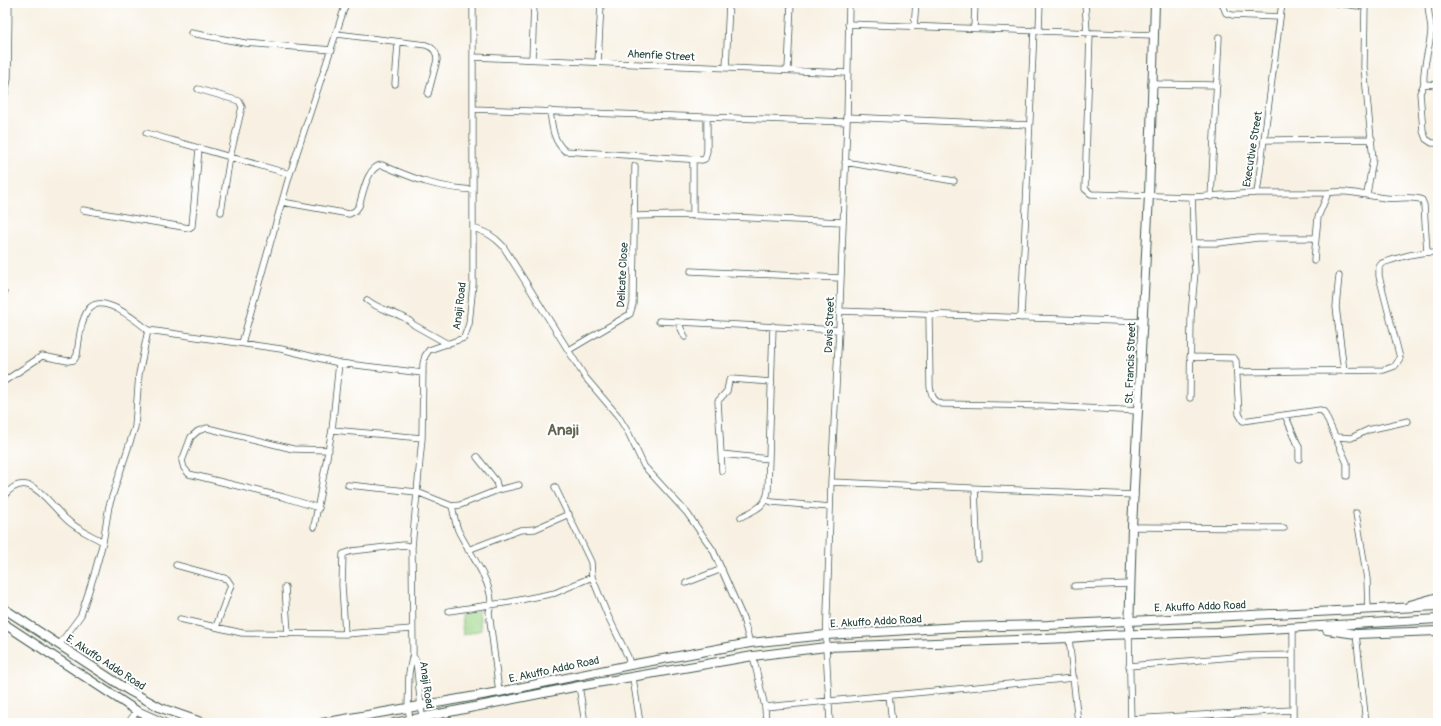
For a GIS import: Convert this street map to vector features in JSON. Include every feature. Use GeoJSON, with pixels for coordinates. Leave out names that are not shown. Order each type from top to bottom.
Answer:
{"type":"FeatureCollection","features":[{"type":"Feature","properties":{"kind":"main road","name":"St. Francis Street"},"geometry":{"type":"LineString","coordinates":[[1129,634],[1132,527],[1135,495],[1149,195],[1151,84],[1155,3]]}},
{"type":"Feature","properties":{"kind":"main road"},"geometry":{"type":"LineString","coordinates":[[1402,608],[1433,597],[1438,597]]}},
{"type":"Feature","properties":{"kind":"main road","name":"E. Akuffo Addo Road"},"geometry":{"type":"LineString","coordinates":[[325,723],[499,692],[630,665],[750,644],[826,635],[1438,606]]}},
{"type":"Feature","properties":{"kind":"main road","name":"E. Akuffo Addo Road"},"geometry":{"type":"LineString","coordinates":[[3,608],[128,690],[161,708],[204,723]]}},
{"type":"Feature","properties":{"kind":"main road","name":"E. Akuffo Addo Road"},"geometry":{"type":"LineString","coordinates":[[394,723],[579,686],[633,678],[753,656],[826,647],[1069,638],[1129,634],[1217,632],[1438,619]]}},
{"type":"Feature","properties":{"kind":"main road"},"geometry":{"type":"LineString","coordinates":[[3,623],[137,711],[164,723]]}},
{"type":"Feature","properties":{"kind":"main road"},"geometry":{"type":"LineString","coordinates":[[1312,627],[1356,634],[1438,630]]}},
{"type":"Feature","properties":{"kind":"street"},"geometry":{"type":"LineString","coordinates":[[3,103],[8,79],[9,3]]}},
{"type":"Feature","properties":{"kind":"street"},"geometry":{"type":"LineString","coordinates":[[242,343],[290,174],[332,50],[346,3]]}},
{"type":"Feature","properties":{"kind":"street","name":"Anaji Road"},"geometry":{"type":"LineString","coordinates":[[410,719],[408,708],[412,656],[412,546],[422,438],[423,373],[425,356],[429,350],[464,338],[469,324],[472,284],[473,228],[473,3]]}},
{"type":"Feature","properties":{"kind":"street"},"geometry":{"type":"LineString","coordinates":[[532,59],[534,3]]}},
{"type":"Feature","properties":{"kind":"street"},"geometry":{"type":"LineString","coordinates":[[598,62],[601,3]]}},
{"type":"Feature","properties":{"kind":"street"},"geometry":{"type":"LineString","coordinates":[[726,68],[729,3]]}},
{"type":"Feature","properties":{"kind":"street"},"geometry":{"type":"LineString","coordinates":[[788,70],[791,3]]}},
{"type":"Feature","properties":{"kind":"street","name":"Davis Street"},"geometry":{"type":"LineString","coordinates":[[830,723],[826,635],[831,482],[839,330],[847,120],[849,3]]}},
{"type":"Feature","properties":{"kind":"street"},"geometry":{"type":"LineString","coordinates":[[914,26],[916,3]]}},
{"type":"Feature","properties":{"kind":"street"},"geometry":{"type":"LineString","coordinates":[[974,28],[975,3]]}},
{"type":"Feature","properties":{"kind":"street"},"geometry":{"type":"LineString","coordinates":[[1021,318],[1030,125],[1036,30],[1040,3]]}},
{"type":"Feature","properties":{"kind":"street"},"geometry":{"type":"LineString","coordinates":[[1085,3],[1088,32]]}},
{"type":"Feature","properties":{"kind":"street"},"geometry":{"type":"LineString","coordinates":[[1222,3],[1226,13],[1232,16],[1280,17]]}},
{"type":"Feature","properties":{"kind":"street","name":"Executive Street"},"geometry":{"type":"LineString","coordinates":[[1088,32],[1085,189],[1091,194],[1192,197],[1257,193],[1282,3]]}},
{"type":"Feature","properties":{"kind":"street"},"geometry":{"type":"LineString","coordinates":[[1337,3],[1365,5],[1364,67],[1373,159],[1368,194]]}},
{"type":"Feature","properties":{"kind":"street"},"geometry":{"type":"LineString","coordinates":[[1428,3],[1431,31],[1423,72],[1424,84],[1420,93],[1423,131],[1426,139],[1432,143],[1438,143]]}},
{"type":"Feature","properties":{"kind":"street"},"geometry":{"type":"LineString","coordinates":[[848,24],[1153,35]]}},
{"type":"Feature","properties":{"kind":"street"},"geometry":{"type":"LineString","coordinates":[[1431,31],[1438,31]]}},
{"type":"Feature","properties":{"kind":"street"},"geometry":{"type":"LineString","coordinates":[[191,34],[245,43],[332,50]]}},
{"type":"Feature","properties":{"kind":"street"},"geometry":{"type":"LineString","coordinates":[[337,34],[398,43],[426,45],[435,51],[437,60],[428,94]]}},
{"type":"Feature","properties":{"kind":"street"},"geometry":{"type":"LineString","coordinates":[[1211,197],[1219,37]]}},
{"type":"Feature","properties":{"kind":"street"},"geometry":{"type":"LineString","coordinates":[[394,84],[398,43]]}},
{"type":"Feature","properties":{"kind":"street","name":"Ahenfie Street"},"geometry":{"type":"LineString","coordinates":[[474,57],[847,73]]}},
{"type":"Feature","properties":{"kind":"street"},"geometry":{"type":"LineString","coordinates":[[1151,84],[1217,85]]}},
{"type":"Feature","properties":{"kind":"street"},"geometry":{"type":"LineString","coordinates":[[1424,84],[1438,85]]}},
{"type":"Feature","properties":{"kind":"street"},"geometry":{"type":"LineString","coordinates":[[198,90],[239,101],[242,107],[230,157],[221,212]]}},
{"type":"Feature","properties":{"kind":"street"},"geometry":{"type":"LineString","coordinates":[[473,109],[707,117],[1030,125]]}},
{"type":"Feature","properties":{"kind":"street"},"geometry":{"type":"LineString","coordinates":[[550,112],[553,134],[559,146],[565,151],[693,160],[705,159],[707,151],[707,117]]}},
{"type":"Feature","properties":{"kind":"street"},"geometry":{"type":"LineString","coordinates":[[146,134],[290,174]]}},
{"type":"Feature","properties":{"kind":"street"},"geometry":{"type":"LineString","coordinates":[[1265,140],[1372,140]]}},
{"type":"Feature","properties":{"kind":"street"},"geometry":{"type":"LineString","coordinates":[[83,210],[188,228],[192,226],[199,148]]}},
{"type":"Feature","properties":{"kind":"street"},"geometry":{"type":"LineString","coordinates":[[692,216],[693,160]]}},
{"type":"Feature","properties":{"kind":"street"},"geometry":{"type":"LineString","coordinates":[[845,162],[954,182]]}},
{"type":"Feature","properties":{"kind":"street"},"geometry":{"type":"LineString","coordinates":[[282,202],[349,214],[356,211],[359,206],[372,170],[377,165],[382,165],[423,182],[444,188],[473,190]]}},
{"type":"Feature","properties":{"kind":"street","name":"Delicate Close"},"geometry":{"type":"LineString","coordinates":[[569,350],[630,314],[633,304],[635,166]]}},
{"type":"Feature","properties":{"kind":"street"},"geometry":{"type":"LineString","coordinates":[[1257,193],[1368,194],[1390,198],[1410,197],[1422,200],[1424,205],[1427,252]]}},
{"type":"Feature","properties":{"kind":"street"},"geometry":{"type":"LineString","coordinates":[[1314,261],[1318,217],[1328,193]]}},
{"type":"Feature","properties":{"kind":"street"},"geometry":{"type":"LineString","coordinates":[[1190,398],[1191,316],[1195,272],[1192,197]]}},
{"type":"Feature","properties":{"kind":"street"},"geometry":{"type":"LineString","coordinates":[[634,216],[692,216],[842,222]]}},
{"type":"Feature","properties":{"kind":"street"},"geometry":{"type":"LineString","coordinates":[[473,228],[485,231],[494,236],[503,246],[585,377],[618,416],[629,434],[644,466],[687,513],[713,550],[744,618],[750,644]]}},
{"type":"Feature","properties":{"kind":"street"},"geometry":{"type":"LineString","coordinates":[[1194,243],[1219,243],[1257,238],[1316,238]]}},
{"type":"Feature","properties":{"kind":"street"},"geometry":{"type":"LineString","coordinates":[[1237,372],[1384,370],[1395,366],[1400,358],[1379,276],[1380,267],[1382,263],[1427,252],[1438,252]]}},
{"type":"Feature","properties":{"kind":"street"},"geometry":{"type":"LineString","coordinates":[[691,271],[840,278]]}},
{"type":"Feature","properties":{"kind":"street"},"geometry":{"type":"LineString","coordinates":[[1339,276],[1336,308],[1344,371]]}},
{"type":"Feature","properties":{"kind":"street"},"geometry":{"type":"LineString","coordinates":[[368,300],[380,309],[409,320],[414,325],[448,344]]}},
{"type":"Feature","properties":{"kind":"street"},"geometry":{"type":"LineString","coordinates":[[3,382],[42,356],[68,362],[74,360],[77,355],[85,316],[89,308],[98,304],[114,307],[129,315],[148,330],[281,349],[339,363],[423,373]]}},
{"type":"Feature","properties":{"kind":"street"},"geometry":{"type":"LineString","coordinates":[[839,311],[1143,322]]}},
{"type":"Feature","properties":{"kind":"street"},"geometry":{"type":"LineString","coordinates":[[929,315],[930,388],[932,397],[936,402],[942,404],[1045,406],[1139,411]]}},
{"type":"Feature","properties":{"kind":"street"},"geometry":{"type":"LineString","coordinates":[[659,320],[839,330]]}},
{"type":"Feature","properties":{"kind":"street"},"geometry":{"type":"LineString","coordinates":[[678,322],[685,337]]}},
{"type":"Feature","properties":{"kind":"street"},"geometry":{"type":"LineString","coordinates":[[741,517],[764,504],[767,500],[773,326]]}},
{"type":"Feature","properties":{"kind":"street"},"geometry":{"type":"LineString","coordinates":[[59,645],[81,615],[103,542],[109,506],[135,428],[139,374],[148,330]]}},
{"type":"Feature","properties":{"kind":"street"},"geometry":{"type":"LineString","coordinates":[[1190,357],[1234,358],[1237,372],[1239,414],[1243,421],[1320,410],[1324,412],[1337,437],[1347,463],[1347,476]]}},
{"type":"Feature","properties":{"kind":"street"},"geometry":{"type":"LineString","coordinates":[[314,527],[319,508],[329,450],[339,363]]}},
{"type":"Feature","properties":{"kind":"street"},"geometry":{"type":"LineString","coordinates":[[722,471],[718,401],[727,392],[729,381],[732,379],[771,382]]}},
{"type":"Feature","properties":{"kind":"street"},"geometry":{"type":"LineString","coordinates":[[1286,415],[1298,447],[1298,459]]}},
{"type":"Feature","properties":{"kind":"street"},"geometry":{"type":"LineString","coordinates":[[1337,437],[1351,438],[1368,430],[1408,421]]}},
{"type":"Feature","properties":{"kind":"street"},"geometry":{"type":"LineString","coordinates":[[319,508],[282,496],[189,474],[184,468],[182,461],[191,437],[198,431],[207,428],[293,449],[329,450]]}},
{"type":"Feature","properties":{"kind":"street"},"geometry":{"type":"LineString","coordinates":[[332,430],[422,438]]}},
{"type":"Feature","properties":{"kind":"street"},"geometry":{"type":"LineString","coordinates":[[721,454],[769,458]]}},
{"type":"Feature","properties":{"kind":"street"},"geometry":{"type":"LineString","coordinates":[[477,456],[496,481],[498,490]]}},
{"type":"Feature","properties":{"kind":"street"},"geometry":{"type":"LineString","coordinates":[[831,482],[1135,495]]}},
{"type":"Feature","properties":{"kind":"street"},"geometry":{"type":"LineString","coordinates":[[3,496],[13,486],[22,484],[38,490],[66,520],[103,542]]}},
{"type":"Feature","properties":{"kind":"street"},"geometry":{"type":"LineString","coordinates":[[348,485],[418,492],[452,506],[460,505],[498,490],[519,485]]}},
{"type":"Feature","properties":{"kind":"street"},"geometry":{"type":"LineString","coordinates":[[555,486],[591,562],[592,577],[607,614],[628,657],[630,665]]}},
{"type":"Feature","properties":{"kind":"street"},"geometry":{"type":"LineString","coordinates":[[975,489],[978,558]]}},
{"type":"Feature","properties":{"kind":"street"},"geometry":{"type":"LineString","coordinates":[[767,500],[772,502],[830,507]]}},
{"type":"Feature","properties":{"kind":"street"},"geometry":{"type":"LineString","coordinates":[[452,506],[458,529],[468,550],[489,586],[492,605],[489,612],[499,692]]}},
{"type":"Feature","properties":{"kind":"street"},"geometry":{"type":"LineString","coordinates":[[1356,513],[1367,579],[1368,610]]}},
{"type":"Feature","properties":{"kind":"street"},"geometry":{"type":"LineString","coordinates":[[468,550],[520,530],[536,528],[569,514]]}},
{"type":"Feature","properties":{"kind":"street"},"geometry":{"type":"LineString","coordinates":[[1132,527],[1284,528]]}},
{"type":"Feature","properties":{"kind":"street"},"geometry":{"type":"LineString","coordinates":[[345,634],[342,585],[343,554],[352,551],[404,545],[412,546]]}},
{"type":"Feature","properties":{"kind":"street"},"geometry":{"type":"LineString","coordinates":[[176,565],[227,579],[231,585],[216,627]]}},
{"type":"Feature","properties":{"kind":"street"},"geometry":{"type":"LineString","coordinates":[[686,583],[722,569]]}},
{"type":"Feature","properties":{"kind":"street"},"geometry":{"type":"LineString","coordinates":[[449,611],[492,605],[555,593],[592,577]]}},
{"type":"Feature","properties":{"kind":"street"},"geometry":{"type":"LineString","coordinates":[[1074,586],[1130,584]]}},
{"type":"Feature","properties":{"kind":"street"},"geometry":{"type":"LineString","coordinates":[[285,587],[288,634]]}},
{"type":"Feature","properties":{"kind":"street"},"geometry":{"type":"LineString","coordinates":[[180,619],[242,633],[345,634],[412,629]]}},
{"type":"Feature","properties":{"kind":"street"},"geometry":{"type":"LineString","coordinates":[[1293,628],[1293,723]]}},
{"type":"Feature","properties":{"kind":"street","name":"St. Francis Street"},"geometry":{"type":"LineString","coordinates":[[1129,634],[1131,721]]}},
{"type":"Feature","properties":{"kind":"street"},"geometry":{"type":"LineString","coordinates":[[1356,634],[1366,723]]}},
{"type":"Feature","properties":{"kind":"street"},"geometry":{"type":"LineString","coordinates":[[1069,638],[1078,723]]}},
{"type":"Feature","properties":{"kind":"street"},"geometry":{"type":"LineString","coordinates":[[1129,666],[1246,656],[1293,655]]}},
{"type":"Feature","properties":{"kind":"street","name":"Anaji Road"},"geometry":{"type":"LineString","coordinates":[[412,656],[416,660],[422,717]]}},
{"type":"Feature","properties":{"kind":"street"},"geometry":{"type":"LineString","coordinates":[[753,656],[765,707],[766,723]]}},
{"type":"Feature","properties":{"kind":"street"},"geometry":{"type":"LineString","coordinates":[[633,678],[640,723]]}},
{"type":"Feature","properties":{"kind":"street"},"geometry":{"type":"LineString","coordinates":[[765,707],[1074,678]]}},
{"type":"Feature","properties":{"kind":"street"},"geometry":{"type":"LineString","coordinates":[[579,686],[585,723]]}},
{"type":"Feature","properties":{"kind":"street"},"geometry":{"type":"LineString","coordinates":[[889,695],[892,723]]}},
{"type":"Feature","properties":{"kind":"street"},"geometry":{"type":"LineString","coordinates":[[1131,721],[1292,710]]}},
{"type":"Feature","properties":{"kind":"street"},"geometry":{"type":"LineString","coordinates":[[128,723],[137,711]]}},
{"type":"Feature","properties":{"kind":"street"},"geometry":{"type":"LineString","coordinates":[[1408,723],[1438,721]]}},
{"type":"Feature","properties":{"kind":"green space"},"geometry":{"type":"Polygon","coordinates":[[[479,610],[481,630],[463,635],[461,615],[479,610]]]}},
{"type":"Feature","properties":{"kind":"district","name":"Anaji"},"geometry":{"type":"Point","coordinates":[563,430]}}]}
